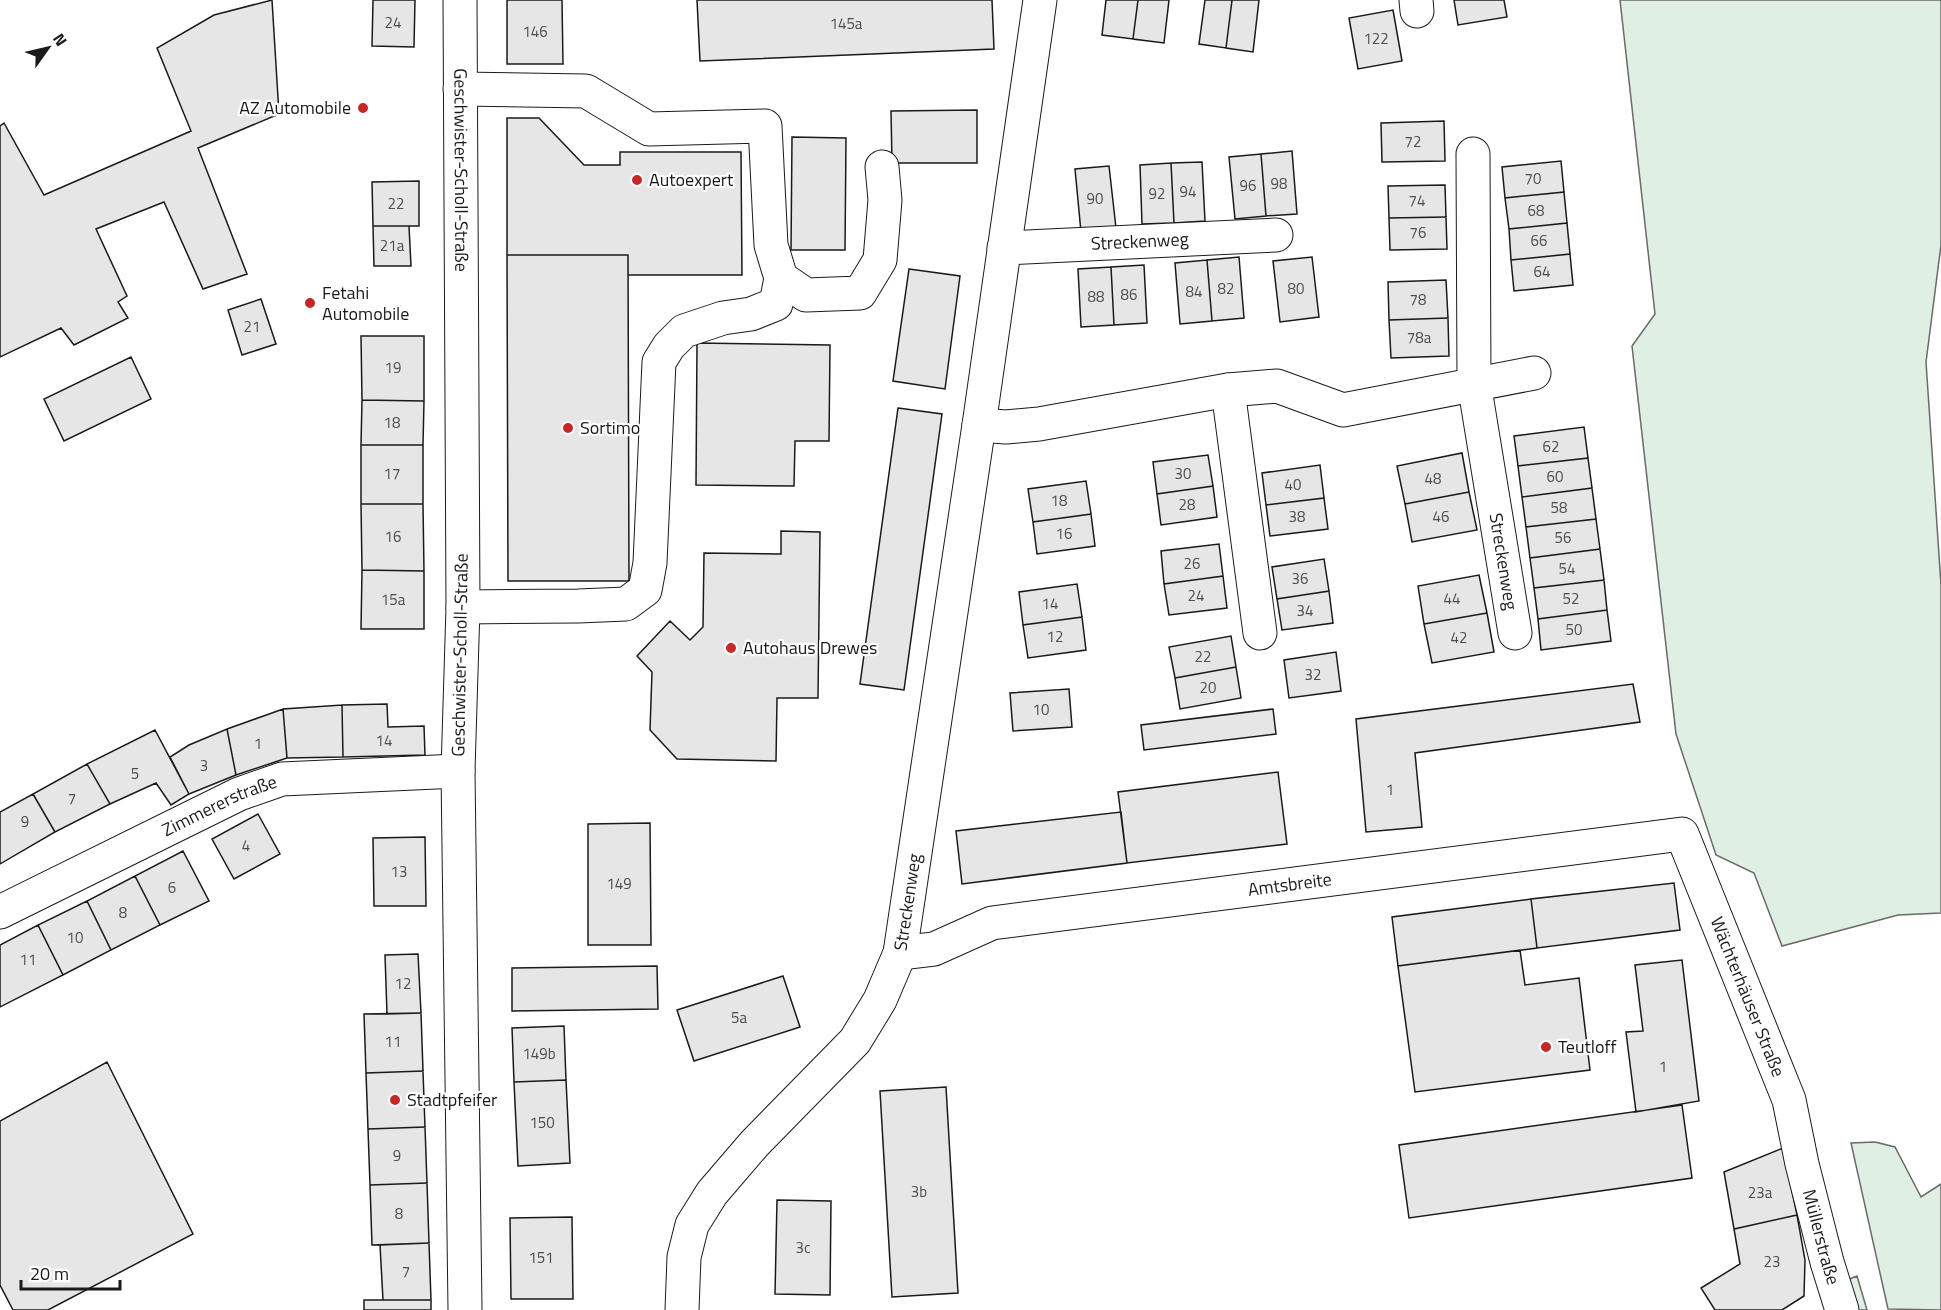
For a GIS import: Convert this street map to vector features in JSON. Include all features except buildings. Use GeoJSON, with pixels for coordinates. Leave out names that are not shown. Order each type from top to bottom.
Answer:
{"type":"FeatureCollection","features":[{"type":"Feature","properties":{"kind":"street","name":"Geschwister-Scholl-Straße"},"geometry":{"type":"LineString","coordinates":[[460,0],[463,607],[458,771],[465,1310]]}},
{"type":"Feature","properties":{"kind":"street","name":"Streckenweg"},"geometry":{"type":"LineString","coordinates":[[682,1310],[684,1257],[692,1225],[712,1193],[755,1143],[855,1041],[880,1000],[900,953],[1040,0]]}},
{"type":"Feature","properties":{"kind":"street"},"geometry":{"type":"LineString","coordinates":[[460,89],[586,91],[649,129],[765,126],[771,244],[781,278],[776,304],[751,314],[723,318],[684,331],[669,346],[659,362],[650,563],[645,590],[626,604],[463,607]]}},
{"type":"Feature","properties":{"kind":"street","name":"Streckenweg"},"geometry":{"type":"LineString","coordinates":[[1473,154],[1474,383],[1515,633]]}},
{"type":"Feature","properties":{"kind":"street"},"geometry":{"type":"LineString","coordinates":[[781,278],[806,295],[860,292],[880,260],[885,200],[882,167]]}},
{"type":"Feature","properties":{"kind":"street","name":"Streckenweg"},"geometry":{"type":"LineString","coordinates":[[1004,248],[1276,235]]}},
{"type":"Feature","properties":{"kind":"street"},"geometry":{"type":"LineString","coordinates":[[979,425],[1006,427],[1039,424],[1228,390],[1277,386],[1343,410],[1534,372]]}},
{"type":"Feature","properties":{"kind":"street"},"geometry":{"type":"LineString","coordinates":[[1228,390],[1260,633]]}},
{"type":"Feature","properties":{"kind":"street","name":"Zimmererstraße"},"geometry":{"type":"LineString","coordinates":[[0,912],[239,794],[282,779],[458,771]]}},
{"type":"Feature","properties":{"kind":"street","name":"Amtsbreite"},"geometry":{"type":"LineString","coordinates":[[900,953],[934,949],[992,923],[1682,834]]}},
{"type":"Feature","properties":{"kind":"street","name":"Wächterhäuser Straße"},"geometry":{"type":"LineString","coordinates":[[1682,834],[1789,1100],[1802,1164]]}},
{"type":"Feature","properties":{"kind":"street","name":"Müllerstraße"},"geometry":{"type":"LineString","coordinates":[[1802,1164],[1842,1310]]}},
{"type":"Feature","properties":{"kind":"green space"},"geometry":{"type":"Polygon","coordinates":[[[1620,0],[1941,0],[1941,245],[1926,362],[1941,585],[1941,913],[1898,915],[1782,946],[1754,873],[1716,855],[1676,734],[1632,346],[1655,314],[1620,0]]]}},
{"type":"Feature","properties":{"kind":"green space"},"geometry":{"type":"Polygon","coordinates":[[[1875,1142],[1895,1147],[1921,1197],[1941,1184],[1941,1310],[1888,1309],[1851,1143],[1875,1142]]]}},
{"type":"Feature","properties":{"kind":"green space"},"geometry":{"type":"Polygon","coordinates":[[[1857,1276],[1867,1310],[1856,1310],[1847,1280],[1857,1276]]]}},
{"type":"Feature","properties":{"kind":"place","name":"AZ Automobile"},"geometry":{"type":"Point","coordinates":[363,108]}},
{"type":"Feature","properties":{"kind":"place","name":"Autoexpert"},"geometry":{"type":"Point","coordinates":[637,180]}},
{"type":"Feature","properties":{"kind":"place","name":"Fetahi Automobile"},"geometry":{"type":"Point","coordinates":[310,303]}},
{"type":"Feature","properties":{"kind":"place","name":"Sortimo"},"geometry":{"type":"Point","coordinates":[568,428]}},
{"type":"Feature","properties":{"kind":"place","name":"Autohaus Drewes"},"geometry":{"type":"Point","coordinates":[731,648]}},
{"type":"Feature","properties":{"kind":"place","name":"Teutloff"},"geometry":{"type":"Point","coordinates":[1546,1047]}},
{"type":"Feature","properties":{"kind":"place","name":"Stadtpfeifer"},"geometry":{"type":"Point","coordinates":[395,1100]}}]}
